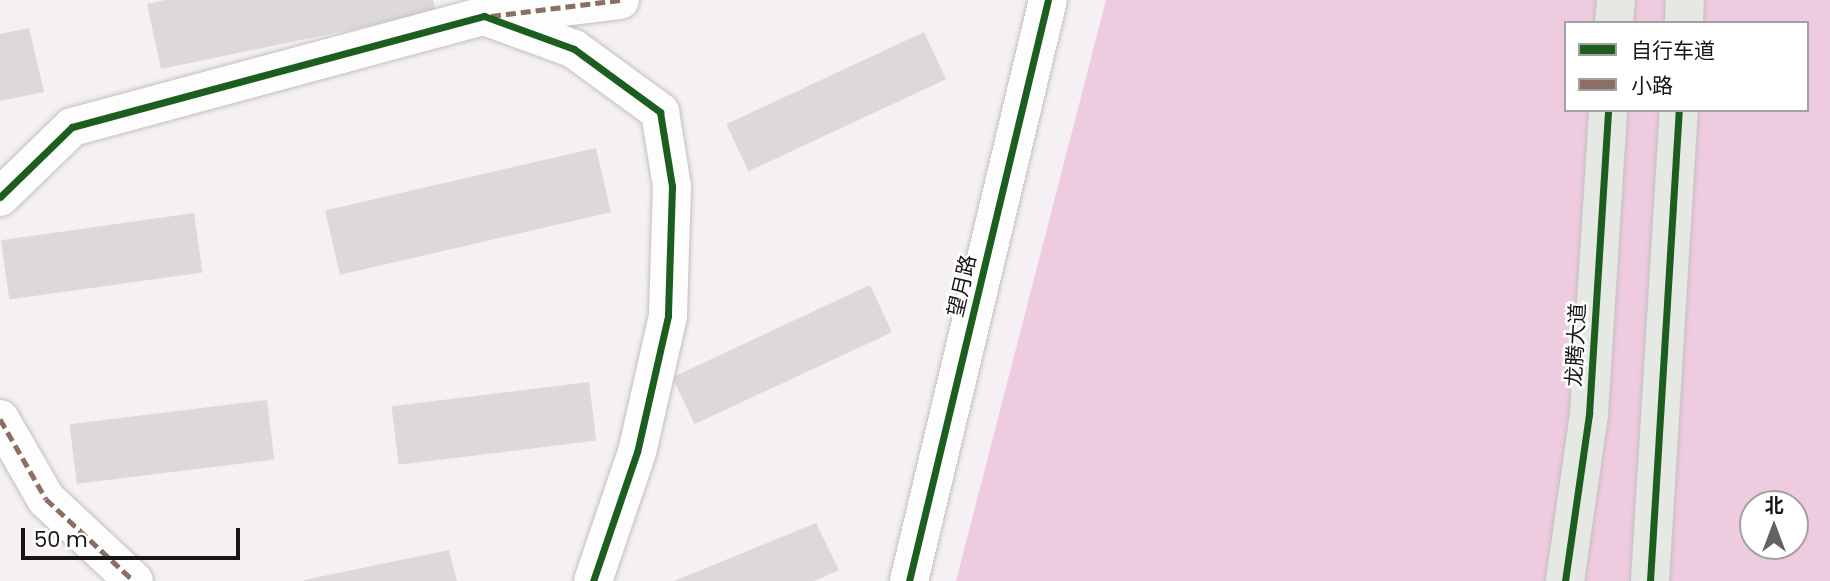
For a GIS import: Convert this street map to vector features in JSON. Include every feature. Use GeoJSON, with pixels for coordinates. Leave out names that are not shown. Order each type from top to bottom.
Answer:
{"type":"FeatureCollection","features":[{"type":"Feature","properties":{"kind":"main road"},"geometry":{"type":"LineString","coordinates":[[1614,21],[1616,0]]}},
{"type":"Feature","properties":{"kind":"main road"},"geometry":{"type":"LineString","coordinates":[[1684,21],[1685,0]]}},
{"type":"Feature","properties":{"kind":"main road","name":"龙腾大道"},"geometry":{"type":"LineString","coordinates":[[1565,581],[1589,414],[1608,112]]}},
{"type":"Feature","properties":{"kind":"main road"},"geometry":{"type":"LineString","coordinates":[[1650,581],[1679,112]]}},
{"type":"Feature","properties":{"kind":"street"},"geometry":{"type":"LineString","coordinates":[[0,197],[9,184],[72,127],[484,16],[620,0]]}},
{"type":"Feature","properties":{"kind":"street","name":"望月路"},"geometry":{"type":"LineString","coordinates":[[909,581],[1048,0]]}},
{"type":"Feature","properties":{"kind":"street"},"geometry":{"type":"LineString","coordinates":[[484,16],[574,50],[660,112],[672,186],[668,316],[637,453],[593,581]]}},
{"type":"Feature","properties":{"kind":"street"},"geometry":{"type":"LineString","coordinates":[[0,419],[46,499],[134,581]]}},
{"type":"Feature","properties":{"kind":"shaded area"},"geometry":{"type":"Polygon","coordinates":[[[1106,0],[1830,0],[1830,581],[956,581],[1106,0]]]}},
{"type":"Feature","properties":{"kind":"building"},"geometry":{"type":"Polygon","coordinates":[[[165,0],[433,0],[436,12],[161,69],[147,4],[165,0]]]}},
{"type":"Feature","properties":{"kind":"building"},"geometry":{"type":"Polygon","coordinates":[[[29,28],[44,92],[0,101],[0,34],[29,28]]]}},
{"type":"Feature","properties":{"kind":"building"},"geometry":{"type":"Polygon","coordinates":[[[924,32],[946,79],[748,171],[726,124],[924,32]]]}},
{"type":"Feature","properties":{"kind":"building"},"geometry":{"type":"Polygon","coordinates":[[[596,148],[611,212],[340,275],[325,211],[596,148]]]}},
{"type":"Feature","properties":{"kind":"building"},"geometry":{"type":"Polygon","coordinates":[[[194,213],[202,272],[9,300],[1,240],[194,213]]]}},
{"type":"Feature","properties":{"kind":"building"},"geometry":{"type":"Polygon","coordinates":[[[870,285],[892,332],[694,424],[672,377],[870,285]]]}},
{"type":"Feature","properties":{"kind":"building"},"geometry":{"type":"Polygon","coordinates":[[[589,382],[596,441],[399,465],[391,406],[589,382]]]}},
{"type":"Feature","properties":{"kind":"building"},"geometry":{"type":"Polygon","coordinates":[[[267,400],[274,460],[77,484],[69,424],[267,400]]]}},
{"type":"Feature","properties":{"kind":"building"},"geometry":{"type":"Polygon","coordinates":[[[816,523],[839,570],[814,581],[674,581],[816,523]]]}},
{"type":"Feature","properties":{"kind":"building"},"geometry":{"type":"Polygon","coordinates":[[[449,550],[457,581],[304,581],[304,580],[449,550]]]}},
{"type":"Feature","properties":{"kind":"marked path"},"geometry":{"type":"LineString","coordinates":[[491,16],[620,0]]}},
{"type":"Feature","properties":{"kind":"marked path"},"geometry":{"type":"LineString","coordinates":[[0,419],[46,499],[134,581]]}},
{"type":"Feature","properties":{"kind":"cycle path"},"geometry":{"type":"LineString","coordinates":[[909,581],[1048,0]]}},
{"type":"Feature","properties":{"kind":"cycle path"},"geometry":{"type":"LineString","coordinates":[[0,197],[72,127],[484,16],[574,49],[660,112],[672,186],[668,316],[637,452],[593,581]]}},
{"type":"Feature","properties":{"kind":"cycle path"},"geometry":{"type":"LineString","coordinates":[[1565,581],[1589,414],[1608,112]]}},
{"type":"Feature","properties":{"kind":"cycle path"},"geometry":{"type":"LineString","coordinates":[[1650,581],[1679,112]]}}]}
